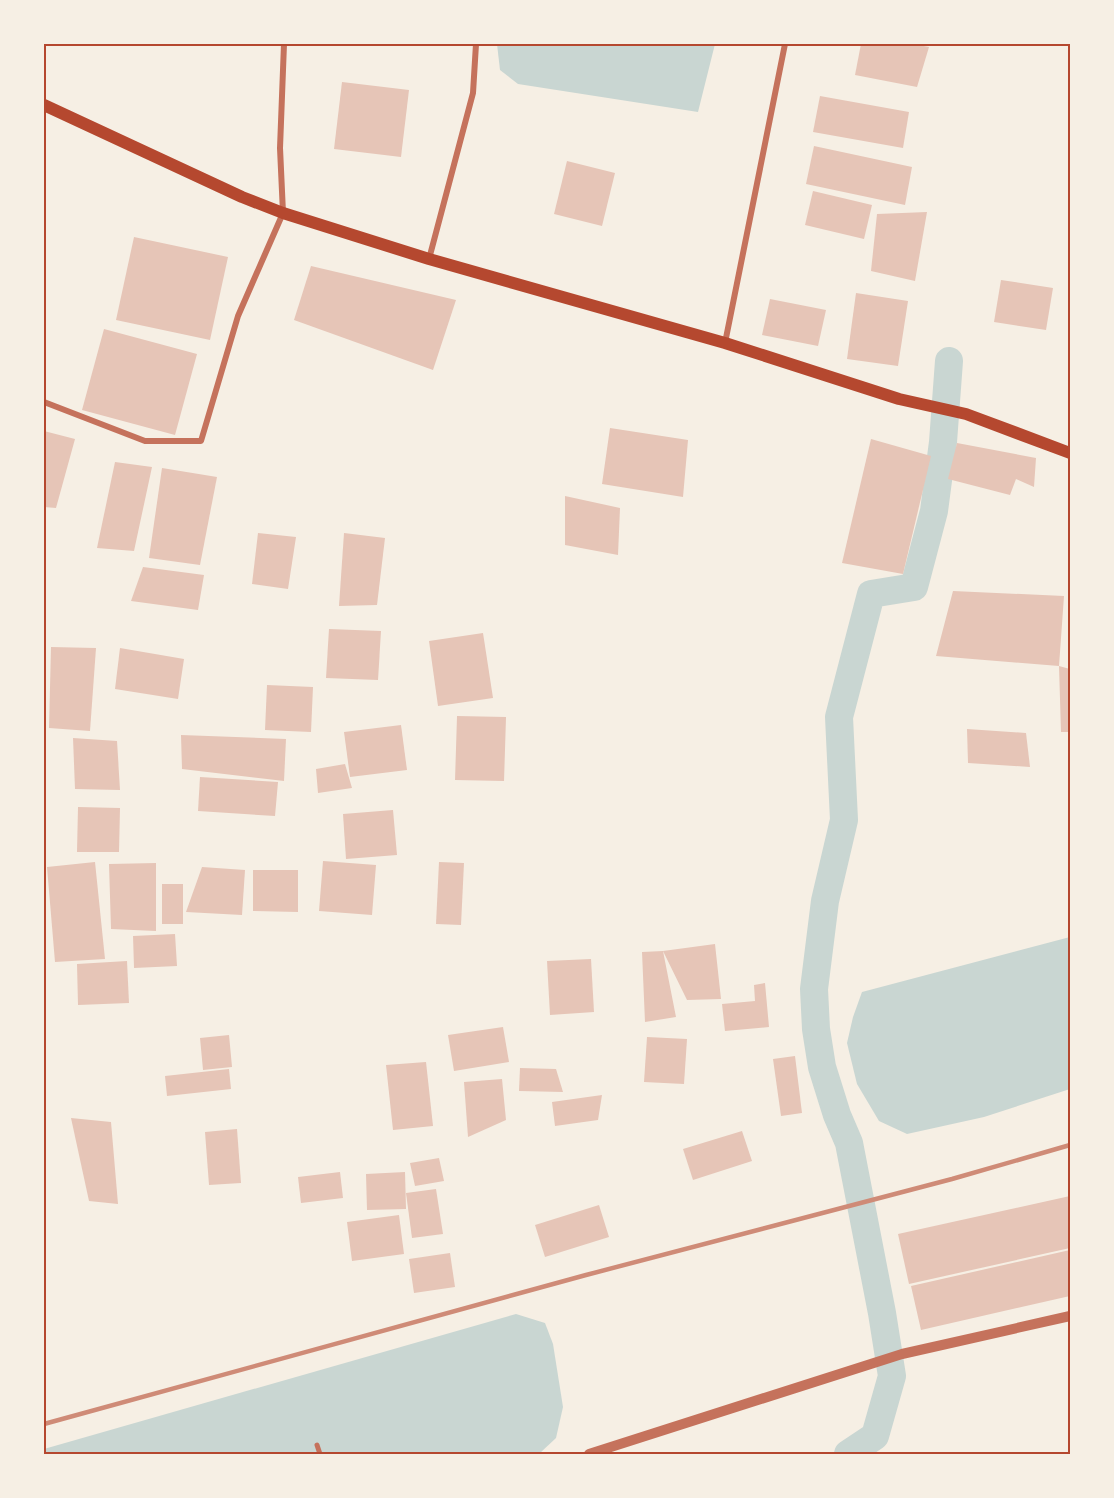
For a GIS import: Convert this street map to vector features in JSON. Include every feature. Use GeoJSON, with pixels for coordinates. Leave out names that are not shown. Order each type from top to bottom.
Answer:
{"type":"FeatureCollection","features":[{"type":"Feature","properties":{"kind":"main road"},"geometry":{"type":"LineString","coordinates":[[44,105],[242,197],[283,213],[429,259],[725,343],[899,399],[966,414],[1071,453]]}},
{"type":"Feature","properties":{"kind":"street"},"geometry":{"type":"LineString","coordinates":[[44,402],[145,441],[201,441],[238,316],[283,213],[280,148],[284,44]]}},
{"type":"Feature","properties":{"kind":"street"},"geometry":{"type":"LineString","coordinates":[[429,259],[473,93],[476,44]]}},
{"type":"Feature","properties":{"kind":"street"},"geometry":{"type":"LineString","coordinates":[[725,343],[785,44]]}},
{"type":"Feature","properties":{"kind":"street"},"geometry":{"type":"LineString","coordinates":[[589,1455],[902,1354],[1071,1316]]}},
{"type":"Feature","properties":{"kind":"street"},"geometry":{"type":"LineString","coordinates":[[317,1444],[320,1455]]}},
{"type":"Feature","properties":{"kind":"shaded area"},"geometry":{"type":"Polygon","coordinates":[[[497,44],[715,44],[698,112],[518,84],[500,70],[497,44]]]}},
{"type":"Feature","properties":{"kind":"shaded area"},"geometry":{"type":"Polygon","coordinates":[[[1070,937],[1070,1089],[984,1117],[907,1134],[879,1121],[857,1084],[847,1043],[862,992],[1070,937]]]}},
{"type":"Feature","properties":{"kind":"shaded area"},"geometry":{"type":"Polygon","coordinates":[[[516,1314],[545,1323],[553,1344],[563,1407],[556,1438],[540,1453],[44,1454],[44,1449],[516,1314]]]}},
{"type":"Feature","properties":{"kind":"building"},"geometry":{"type":"Polygon","coordinates":[[[861,44],[913,44],[929,47],[917,87],[855,75],[861,44]]]}},
{"type":"Feature","properties":{"kind":"building"},"geometry":{"type":"Polygon","coordinates":[[[342,82],[409,90],[401,157],[334,149],[342,82]]]}},
{"type":"Feature","properties":{"kind":"building"},"geometry":{"type":"Polygon","coordinates":[[[820,96],[909,112],[903,148],[813,132],[820,96]]]}},
{"type":"Feature","properties":{"kind":"building"},"geometry":{"type":"Polygon","coordinates":[[[814,146],[912,167],[905,205],[806,184],[814,146]]]}},
{"type":"Feature","properties":{"kind":"building"},"geometry":{"type":"Polygon","coordinates":[[[567,161],[615,173],[602,226],[554,214],[567,161]]]}},
{"type":"Feature","properties":{"kind":"building"},"geometry":{"type":"Polygon","coordinates":[[[813,191],[872,205],[864,239],[805,225],[813,191]]]}},
{"type":"Feature","properties":{"kind":"building"},"geometry":{"type":"Polygon","coordinates":[[[927,212],[915,281],[871,271],[877,214],[927,212]]]}},
{"type":"Feature","properties":{"kind":"building"},"geometry":{"type":"Polygon","coordinates":[[[134,237],[228,257],[210,340],[116,320],[134,237]]]}},
{"type":"Feature","properties":{"kind":"building"},"geometry":{"type":"Polygon","coordinates":[[[311,266],[456,300],[433,370],[294,320],[311,266]]]}},
{"type":"Feature","properties":{"kind":"building"},"geometry":{"type":"Polygon","coordinates":[[[1001,280],[1053,288],[1046,330],[994,322],[1001,280]]]}},
{"type":"Feature","properties":{"kind":"building"},"geometry":{"type":"Polygon","coordinates":[[[856,293],[908,301],[898,366],[847,359],[856,293]]]}},
{"type":"Feature","properties":{"kind":"building"},"geometry":{"type":"Polygon","coordinates":[[[770,299],[826,310],[818,346],[762,335],[770,299]]]}},
{"type":"Feature","properties":{"kind":"building"},"geometry":{"type":"Polygon","coordinates":[[[104,329],[197,354],[175,435],[82,410],[104,329]]]}},
{"type":"Feature","properties":{"kind":"building"},"geometry":{"type":"Polygon","coordinates":[[[610,428],[688,440],[683,497],[602,484],[610,428]]]}},
{"type":"Feature","properties":{"kind":"building"},"geometry":{"type":"Polygon","coordinates":[[[44,431],[75,439],[56,508],[44,507],[44,431]]]}},
{"type":"Feature","properties":{"kind":"building"},"geometry":{"type":"Polygon","coordinates":[[[871,439],[931,456],[903,574],[842,563],[871,439]]]}},
{"type":"Feature","properties":{"kind":"building"},"geometry":{"type":"Polygon","coordinates":[[[957,443],[1036,458],[1034,487],[1016,479],[1010,495],[948,479],[957,443]]]}},
{"type":"Feature","properties":{"kind":"building"},"geometry":{"type":"Polygon","coordinates":[[[115,462],[152,467],[134,551],[97,548],[115,462]]]}},
{"type":"Feature","properties":{"kind":"building"},"geometry":{"type":"Polygon","coordinates":[[[162,468],[217,477],[200,565],[149,558],[162,468]]]}},
{"type":"Feature","properties":{"kind":"building"},"geometry":{"type":"Polygon","coordinates":[[[565,496],[620,508],[618,555],[565,545],[565,496]]]}},
{"type":"Feature","properties":{"kind":"building"},"geometry":{"type":"Polygon","coordinates":[[[258,533],[296,537],[288,589],[252,584],[258,533]]]}},
{"type":"Feature","properties":{"kind":"building"},"geometry":{"type":"Polygon","coordinates":[[[344,533],[385,538],[377,605],[339,606],[344,533]]]}},
{"type":"Feature","properties":{"kind":"building"},"geometry":{"type":"Polygon","coordinates":[[[143,567],[204,575],[198,610],[131,601],[143,567]]]}},
{"type":"Feature","properties":{"kind":"building"},"geometry":{"type":"Polygon","coordinates":[[[953,591],[1064,596],[1059,666],[936,656],[953,591]]]}},
{"type":"Feature","properties":{"kind":"building"},"geometry":{"type":"Polygon","coordinates":[[[329,629],[381,631],[378,680],[326,678],[329,629]]]}},
{"type":"Feature","properties":{"kind":"building"},"geometry":{"type":"Polygon","coordinates":[[[483,633],[493,698],[438,706],[429,641],[483,633]]]}},
{"type":"Feature","properties":{"kind":"building"},"geometry":{"type":"Polygon","coordinates":[[[51,647],[96,648],[90,731],[49,728],[51,647]]]}},
{"type":"Feature","properties":{"kind":"building"},"geometry":{"type":"Polygon","coordinates":[[[120,648],[184,659],[178,699],[115,689],[120,648]]]}},
{"type":"Feature","properties":{"kind":"building"},"geometry":{"type":"Polygon","coordinates":[[[1059,666],[1070,669],[1070,732],[1061,732],[1059,666]]]}},
{"type":"Feature","properties":{"kind":"building"},"geometry":{"type":"Polygon","coordinates":[[[267,685],[313,687],[311,732],[265,730],[267,685]]]}},
{"type":"Feature","properties":{"kind":"building"},"geometry":{"type":"Polygon","coordinates":[[[457,716],[506,717],[504,781],[455,780],[457,716]]]}},
{"type":"Feature","properties":{"kind":"building"},"geometry":{"type":"Polygon","coordinates":[[[401,725],[407,770],[350,777],[344,732],[401,725]]]}},
{"type":"Feature","properties":{"kind":"building"},"geometry":{"type":"Polygon","coordinates":[[[967,729],[1026,733],[1030,767],[968,763],[967,729]]]}},
{"type":"Feature","properties":{"kind":"building"},"geometry":{"type":"Polygon","coordinates":[[[181,735],[286,739],[284,781],[182,769],[181,735]]]}},
{"type":"Feature","properties":{"kind":"building"},"geometry":{"type":"Polygon","coordinates":[[[73,738],[117,741],[120,790],[75,789],[73,738]]]}},
{"type":"Feature","properties":{"kind":"building"},"geometry":{"type":"Polygon","coordinates":[[[345,764],[352,788],[318,793],[316,769],[345,764]]]}},
{"type":"Feature","properties":{"kind":"building"},"geometry":{"type":"Polygon","coordinates":[[[200,777],[278,782],[275,816],[198,811],[200,777]]]}},
{"type":"Feature","properties":{"kind":"building"},"geometry":{"type":"Polygon","coordinates":[[[78,807],[120,808],[119,852],[77,852],[78,807]]]}},
{"type":"Feature","properties":{"kind":"building"},"geometry":{"type":"Polygon","coordinates":[[[393,810],[397,855],[346,859],[343,814],[393,810]]]}},
{"type":"Feature","properties":{"kind":"building"},"geometry":{"type":"Polygon","coordinates":[[[323,861],[376,865],[372,915],[319,911],[323,861]]]}},
{"type":"Feature","properties":{"kind":"building"},"geometry":{"type":"Polygon","coordinates":[[[95,862],[105,959],[55,962],[47,867],[95,862]]]}},
{"type":"Feature","properties":{"kind":"building"},"geometry":{"type":"Polygon","coordinates":[[[439,862],[464,863],[461,925],[436,924],[439,862]]]}},
{"type":"Feature","properties":{"kind":"building"},"geometry":{"type":"Polygon","coordinates":[[[156,863],[156,931],[111,929],[109,864],[156,863]]]}},
{"type":"Feature","properties":{"kind":"building"},"geometry":{"type":"Polygon","coordinates":[[[202,867],[245,870],[242,915],[186,912],[202,867]]]}},
{"type":"Feature","properties":{"kind":"building"},"geometry":{"type":"Polygon","coordinates":[[[253,870],[298,870],[298,912],[253,911],[253,870]]]}},
{"type":"Feature","properties":{"kind":"building"},"geometry":{"type":"Polygon","coordinates":[[[162,884],[183,884],[183,924],[162,924],[162,884]]]}},
{"type":"Feature","properties":{"kind":"building"},"geometry":{"type":"Polygon","coordinates":[[[175,934],[177,966],[134,968],[133,936],[175,934]]]}},
{"type":"Feature","properties":{"kind":"building"},"geometry":{"type":"Polygon","coordinates":[[[715,944],[721,999],[687,1000],[663,951],[715,944]]]}},
{"type":"Feature","properties":{"kind":"building"},"geometry":{"type":"Polygon","coordinates":[[[663,951],[676,1017],[645,1022],[642,952],[663,951]]]}},
{"type":"Feature","properties":{"kind":"building"},"geometry":{"type":"Polygon","coordinates":[[[591,959],[594,1012],[550,1015],[547,961],[591,959]]]}},
{"type":"Feature","properties":{"kind":"building"},"geometry":{"type":"Polygon","coordinates":[[[127,961],[129,1003],[78,1005],[77,964],[127,961]]]}},
{"type":"Feature","properties":{"kind":"building"},"geometry":{"type":"Polygon","coordinates":[[[765,983],[769,1027],[725,1031],[722,1004],[755,1001],[754,985],[765,983]]]}},
{"type":"Feature","properties":{"kind":"building"},"geometry":{"type":"Polygon","coordinates":[[[503,1027],[509,1062],[454,1071],[448,1035],[503,1027]]]}},
{"type":"Feature","properties":{"kind":"building"},"geometry":{"type":"Polygon","coordinates":[[[229,1035],[232,1067],[203,1070],[200,1038],[229,1035]]]}},
{"type":"Feature","properties":{"kind":"building"},"geometry":{"type":"Polygon","coordinates":[[[647,1037],[687,1039],[684,1084],[644,1082],[647,1037]]]}},
{"type":"Feature","properties":{"kind":"building"},"geometry":{"type":"Polygon","coordinates":[[[795,1056],[802,1113],[781,1116],[773,1059],[795,1056]]]}},
{"type":"Feature","properties":{"kind":"building"},"geometry":{"type":"Polygon","coordinates":[[[426,1062],[433,1126],[393,1130],[386,1065],[426,1062]]]}},
{"type":"Feature","properties":{"kind":"building"},"geometry":{"type":"Polygon","coordinates":[[[520,1068],[556,1069],[563,1092],[519,1091],[520,1068]]]}},
{"type":"Feature","properties":{"kind":"building"},"geometry":{"type":"Polygon","coordinates":[[[229,1069],[231,1089],[167,1096],[165,1076],[229,1069]]]}},
{"type":"Feature","properties":{"kind":"building"},"geometry":{"type":"Polygon","coordinates":[[[502,1079],[506,1120],[468,1137],[464,1082],[502,1079]]]}},
{"type":"Feature","properties":{"kind":"building"},"geometry":{"type":"Polygon","coordinates":[[[602,1095],[598,1120],[555,1126],[552,1102],[602,1095]]]}},
{"type":"Feature","properties":{"kind":"building"},"geometry":{"type":"Polygon","coordinates":[[[71,1118],[111,1122],[118,1204],[89,1201],[71,1118]]]}},
{"type":"Feature","properties":{"kind":"building"},"geometry":{"type":"Polygon","coordinates":[[[237,1129],[241,1183],[209,1185],[205,1132],[237,1129]]]}},
{"type":"Feature","properties":{"kind":"building"},"geometry":{"type":"Polygon","coordinates":[[[742,1131],[752,1161],[693,1180],[683,1149],[742,1131]]]}},
{"type":"Feature","properties":{"kind":"building"},"geometry":{"type":"Polygon","coordinates":[[[439,1158],[444,1181],[415,1186],[410,1163],[439,1158]]]}},
{"type":"Feature","properties":{"kind":"building"},"geometry":{"type":"Polygon","coordinates":[[[340,1172],[343,1198],[301,1203],[298,1177],[340,1172]]]}},
{"type":"Feature","properties":{"kind":"building"},"geometry":{"type":"Polygon","coordinates":[[[405,1172],[406,1209],[367,1210],[366,1174],[405,1172]]]}},
{"type":"Feature","properties":{"kind":"building"},"geometry":{"type":"Polygon","coordinates":[[[436,1189],[443,1234],[412,1238],[406,1193],[436,1189]]]}},
{"type":"Feature","properties":{"kind":"building"},"geometry":{"type":"Polygon","coordinates":[[[1070,1196],[1070,1248],[909,1284],[898,1234],[1070,1196]]]}},
{"type":"Feature","properties":{"kind":"building"},"geometry":{"type":"Polygon","coordinates":[[[599,1205],[609,1237],[545,1257],[535,1225],[599,1205]]]}},
{"type":"Feature","properties":{"kind":"building"},"geometry":{"type":"Polygon","coordinates":[[[399,1215],[404,1254],[352,1261],[347,1222],[399,1215]]]}},
{"type":"Feature","properties":{"kind":"building"},"geometry":{"type":"Polygon","coordinates":[[[1070,1250],[1070,1296],[921,1330],[911,1286],[1070,1250]]]}},
{"type":"Feature","properties":{"kind":"building"},"geometry":{"type":"Polygon","coordinates":[[[450,1253],[455,1287],[414,1293],[409,1259],[450,1253]]]}},
{"type":"Feature","properties":{"kind":"waterway"},"geometry":{"type":"LineString","coordinates":[[848,1454],[875,1436],[892,1376],[849,1143],[837,1115],[822,1067],[816,1029],[814,989],[825,901],[844,820],[839,717],[871,594],[914,587],[934,511],[943,442],[949,361]]}},
{"type":"Feature","properties":{"kind":"railway"},"geometry":{"type":"LineString","coordinates":[[44,1424],[586,1275],[952,1179],[1070,1145]]}}]}
